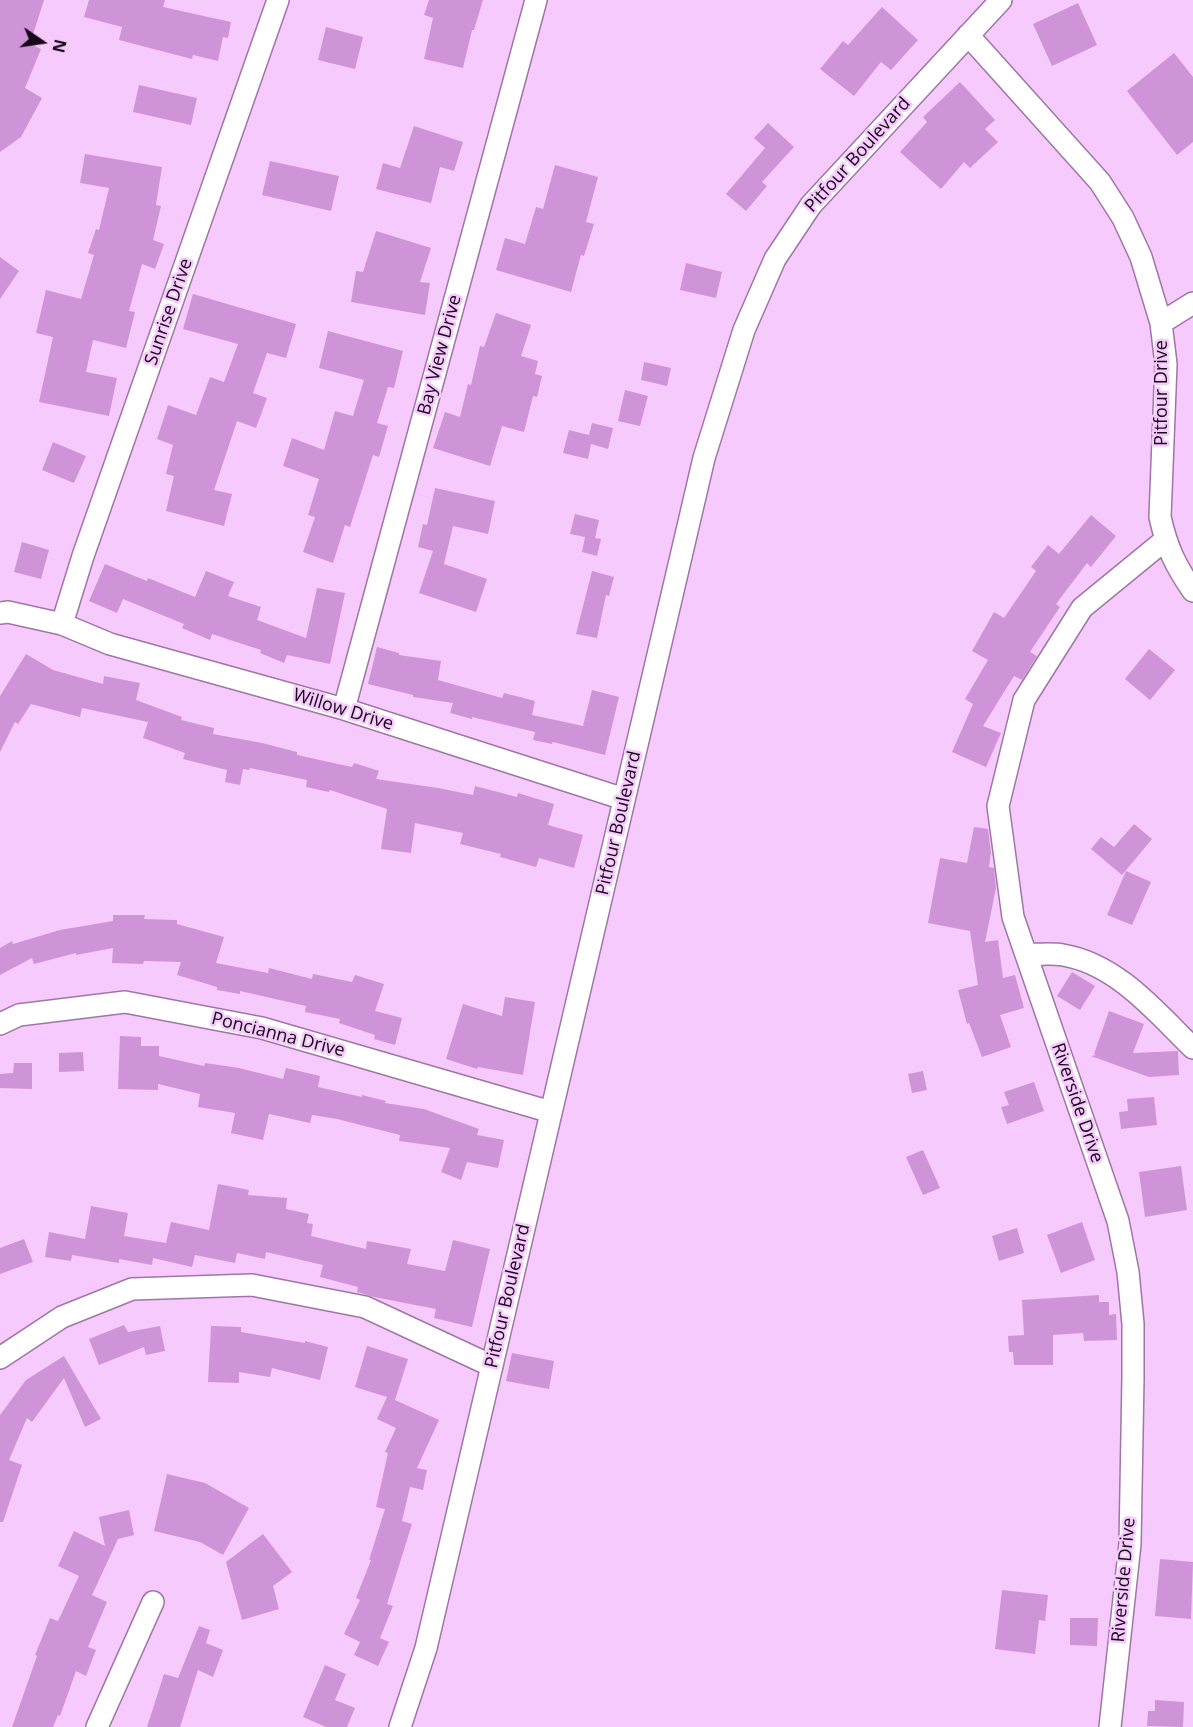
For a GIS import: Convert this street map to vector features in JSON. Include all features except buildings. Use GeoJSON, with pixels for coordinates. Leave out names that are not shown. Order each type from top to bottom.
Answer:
{"type":"FeatureCollection","features":[{"type":"Feature","properties":{"kind":"street","name":"Sunrise Drive"},"geometry":{"type":"LineString","coordinates":[[62,624],[83,556],[278,0]]}},
{"type":"Feature","properties":{"kind":"street","name":"Bay View Drive"},"geometry":{"type":"LineString","coordinates":[[345,709],[537,0]]}},
{"type":"Feature","properties":{"kind":"street","name":"Pitfour Boulevard"},"geometry":{"type":"LineString","coordinates":[[400,1727],[426,1648],[704,458],[744,330],[775,259],[811,205],[1001,0]]}},
{"type":"Feature","properties":{"kind":"street","name":"Pitfour Drive"},"geometry":{"type":"LineString","coordinates":[[968,35],[1100,182],[1123,218],[1141,257],[1161,323],[1166,364],[1160,517],[1165,540],[1175,565],[1193,591]]}},
{"type":"Feature","properties":{"kind":"street"},"geometry":{"type":"LineString","coordinates":[[1161,323],[1193,303]]}},
{"type":"Feature","properties":{"kind":"street","name":"Riverside Drive"},"geometry":{"type":"LineString","coordinates":[[1110,1727],[1130,1544],[1133,1324],[1128,1272],[1118,1221],[1013,916],[998,806],[1024,700],[1083,608],[1165,540]]}},
{"type":"Feature","properties":{"kind":"street","name":"Willow Drive"},"geometry":{"type":"LineString","coordinates":[[0,613],[8,612],[62,624],[110,644],[345,709],[624,799]]}},
{"type":"Feature","properties":{"kind":"street"},"geometry":{"type":"LineString","coordinates":[[1026,954],[1063,955],[1099,966],[1129,987],[1193,1048]]}},
{"type":"Feature","properties":{"kind":"street","name":"Poncianna Drive"},"geometry":{"type":"LineString","coordinates":[[0,1024],[19,1015],[124,1002],[262,1028],[551,1112]]}},
{"type":"Feature","properties":{"kind":"street"},"geometry":{"type":"LineString","coordinates":[[0,1358],[63,1317],[132,1289],[252,1285],[365,1307],[492,1366]]}},
{"type":"Feature","properties":{"kind":"street"},"geometry":{"type":"LineString","coordinates":[[97,1727],[153,1602]]}}]}
